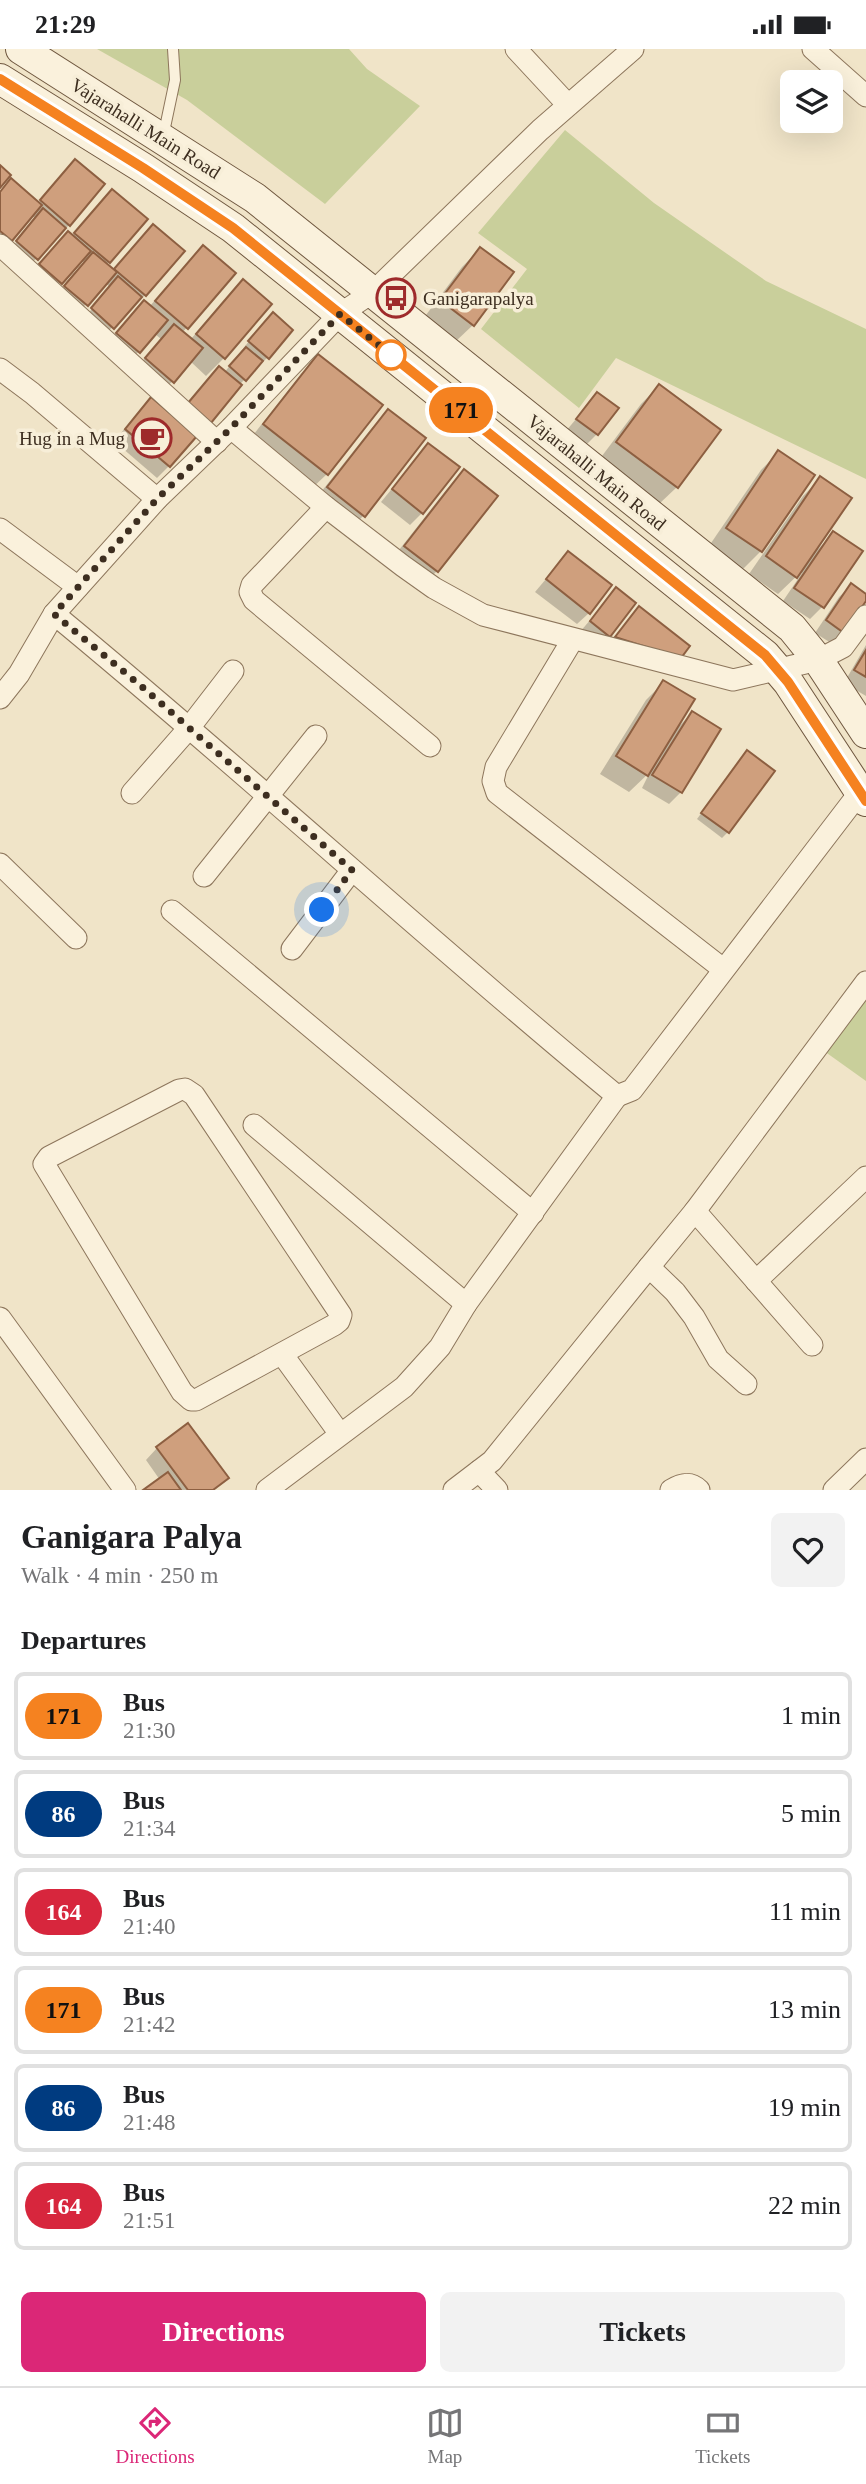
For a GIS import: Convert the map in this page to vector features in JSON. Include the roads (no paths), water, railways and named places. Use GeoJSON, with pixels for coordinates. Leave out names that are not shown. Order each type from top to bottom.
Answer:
{"type":"FeatureCollection","features":[{"type":"Feature","properties":{"kind":"main road","name":"Vajarahalli Main Road"},"geometry":{"type":"LineString","coordinates":[[21,49],[255,198],[792,628],[818,660],[866,733]]}},
{"type":"Feature","properties":{"kind":"main road","name":"Vajarahalli Main Road"},"geometry":{"type":"LineString","coordinates":[[0,79],[233,228],[765,655],[778,670],[863,796]]}},
{"type":"Feature","properties":{"kind":"street"},"geometry":{"type":"LineString","coordinates":[[516,49],[568,105]]}},
{"type":"Feature","properties":{"kind":"street"},"geometry":{"type":"LineString","coordinates":[[0,698],[19,674],[54,614],[157,499],[224,435],[340,314],[373,292],[540,130],[633,49]]}},
{"type":"Feature","properties":{"kind":"street"},"geometry":{"type":"LineString","coordinates":[[813,49],[866,96]]}},
{"type":"Feature","properties":{"kind":"street"},"geometry":{"type":"LineString","coordinates":[[0,245],[224,435],[326,507],[403,566],[483,615],[733,680],[818,660],[843,647],[866,616]]}},
{"type":"Feature","properties":{"kind":"street"},"geometry":{"type":"LineString","coordinates":[[0,369],[157,499]]}},
{"type":"Feature","properties":{"kind":"street"},"geometry":{"type":"LineString","coordinates":[[326,507],[252,585],[250,592],[254,600],[430,746]]}},
{"type":"Feature","properties":{"kind":"street"},"geometry":{"type":"LineString","coordinates":[[0,529],[78,587]]}},
{"type":"Feature","properties":{"kind":"street"},"geometry":{"type":"LineString","coordinates":[[54,614],[189,727],[523,1019],[617,1096]]}},
{"type":"Feature","properties":{"kind":"street"},"geometry":{"type":"LineString","coordinates":[[573,639],[496,767],[493,781],[497,793],[723,969]]}},
{"type":"Feature","properties":{"kind":"street"},"geometry":{"type":"LineString","coordinates":[[132,793],[233,671]]}},
{"type":"Feature","properties":{"kind":"street"},"geometry":{"type":"LineString","coordinates":[[204,876],[316,736]]}},
{"type":"Feature","properties":{"kind":"street"},"geometry":{"type":"LineString","coordinates":[[267,1490],[404,1387],[440,1347],[466,1304],[617,1096],[632,1090],[723,969],[863,796]]}},
{"type":"Feature","properties":{"kind":"street"},"geometry":{"type":"LineString","coordinates":[[0,864],[76,938]]}},
{"type":"Feature","properties":{"kind":"street"},"geometry":{"type":"LineString","coordinates":[[292,949],[352,870]]}},
{"type":"Feature","properties":{"kind":"street"},"geometry":{"type":"LineString","coordinates":[[172,911],[533,1213]]}},
{"type":"Feature","properties":{"kind":"street"},"geometry":{"type":"LineString","coordinates":[[453,1490],[492,1461],[695,1211],[866,982]]}},
{"type":"Feature","properties":{"kind":"street"},"geometry":{"type":"LineString","coordinates":[[179,1090],[191,1091],[341,1315],[339,1321],[282,1353],[196,1400],[185,1396],[45,1167],[46,1160],[179,1090]]}},
{"type":"Feature","properties":{"kind":"street"},"geometry":{"type":"LineString","coordinates":[[254,1125],[466,1304]]}},
{"type":"Feature","properties":{"kind":"street"},"geometry":{"type":"LineString","coordinates":[[756,1281],[866,1177]]}},
{"type":"Feature","properties":{"kind":"street"},"geometry":{"type":"LineString","coordinates":[[695,1211],[812,1345]]}},
{"type":"Feature","properties":{"kind":"street"},"geometry":{"type":"LineString","coordinates":[[649,1267],[675,1292],[694,1317],[718,1359],[746,1384]]}},
{"type":"Feature","properties":{"kind":"street"},"geometry":{"type":"LineString","coordinates":[[0,1318],[125,1490]]}},
{"type":"Feature","properties":{"kind":"street"},"geometry":{"type":"LineString","coordinates":[[282,1353],[340,1434]]}},
{"type":"Feature","properties":{"kind":"street"},"geometry":{"type":"LineString","coordinates":[[834,1490],[866,1459]]}},
{"type":"Feature","properties":{"kind":"street"},"geometry":{"type":"LineString","coordinates":[[479,1471],[497,1490]]}},
{"type":"Feature","properties":{"kind":"street"},"geometry":{"type":"LineString","coordinates":[[671,1490],[681,1484],[694,1486],[699,1490]]}},
{"type":"Feature","properties":{"kind":"lane"},"geometry":{"type":"LineString","coordinates":[[163,137],[175,80],[173,49]]}},
{"type":"Feature","properties":{"kind":"place","name":"Ganigarapalya"},"geometry":{"type":"Point","coordinates":[396,298]}},
{"type":"Feature","properties":{"kind":"place","name":"Hug in a Mug"},"geometry":{"type":"Point","coordinates":[152,438]}}]}
